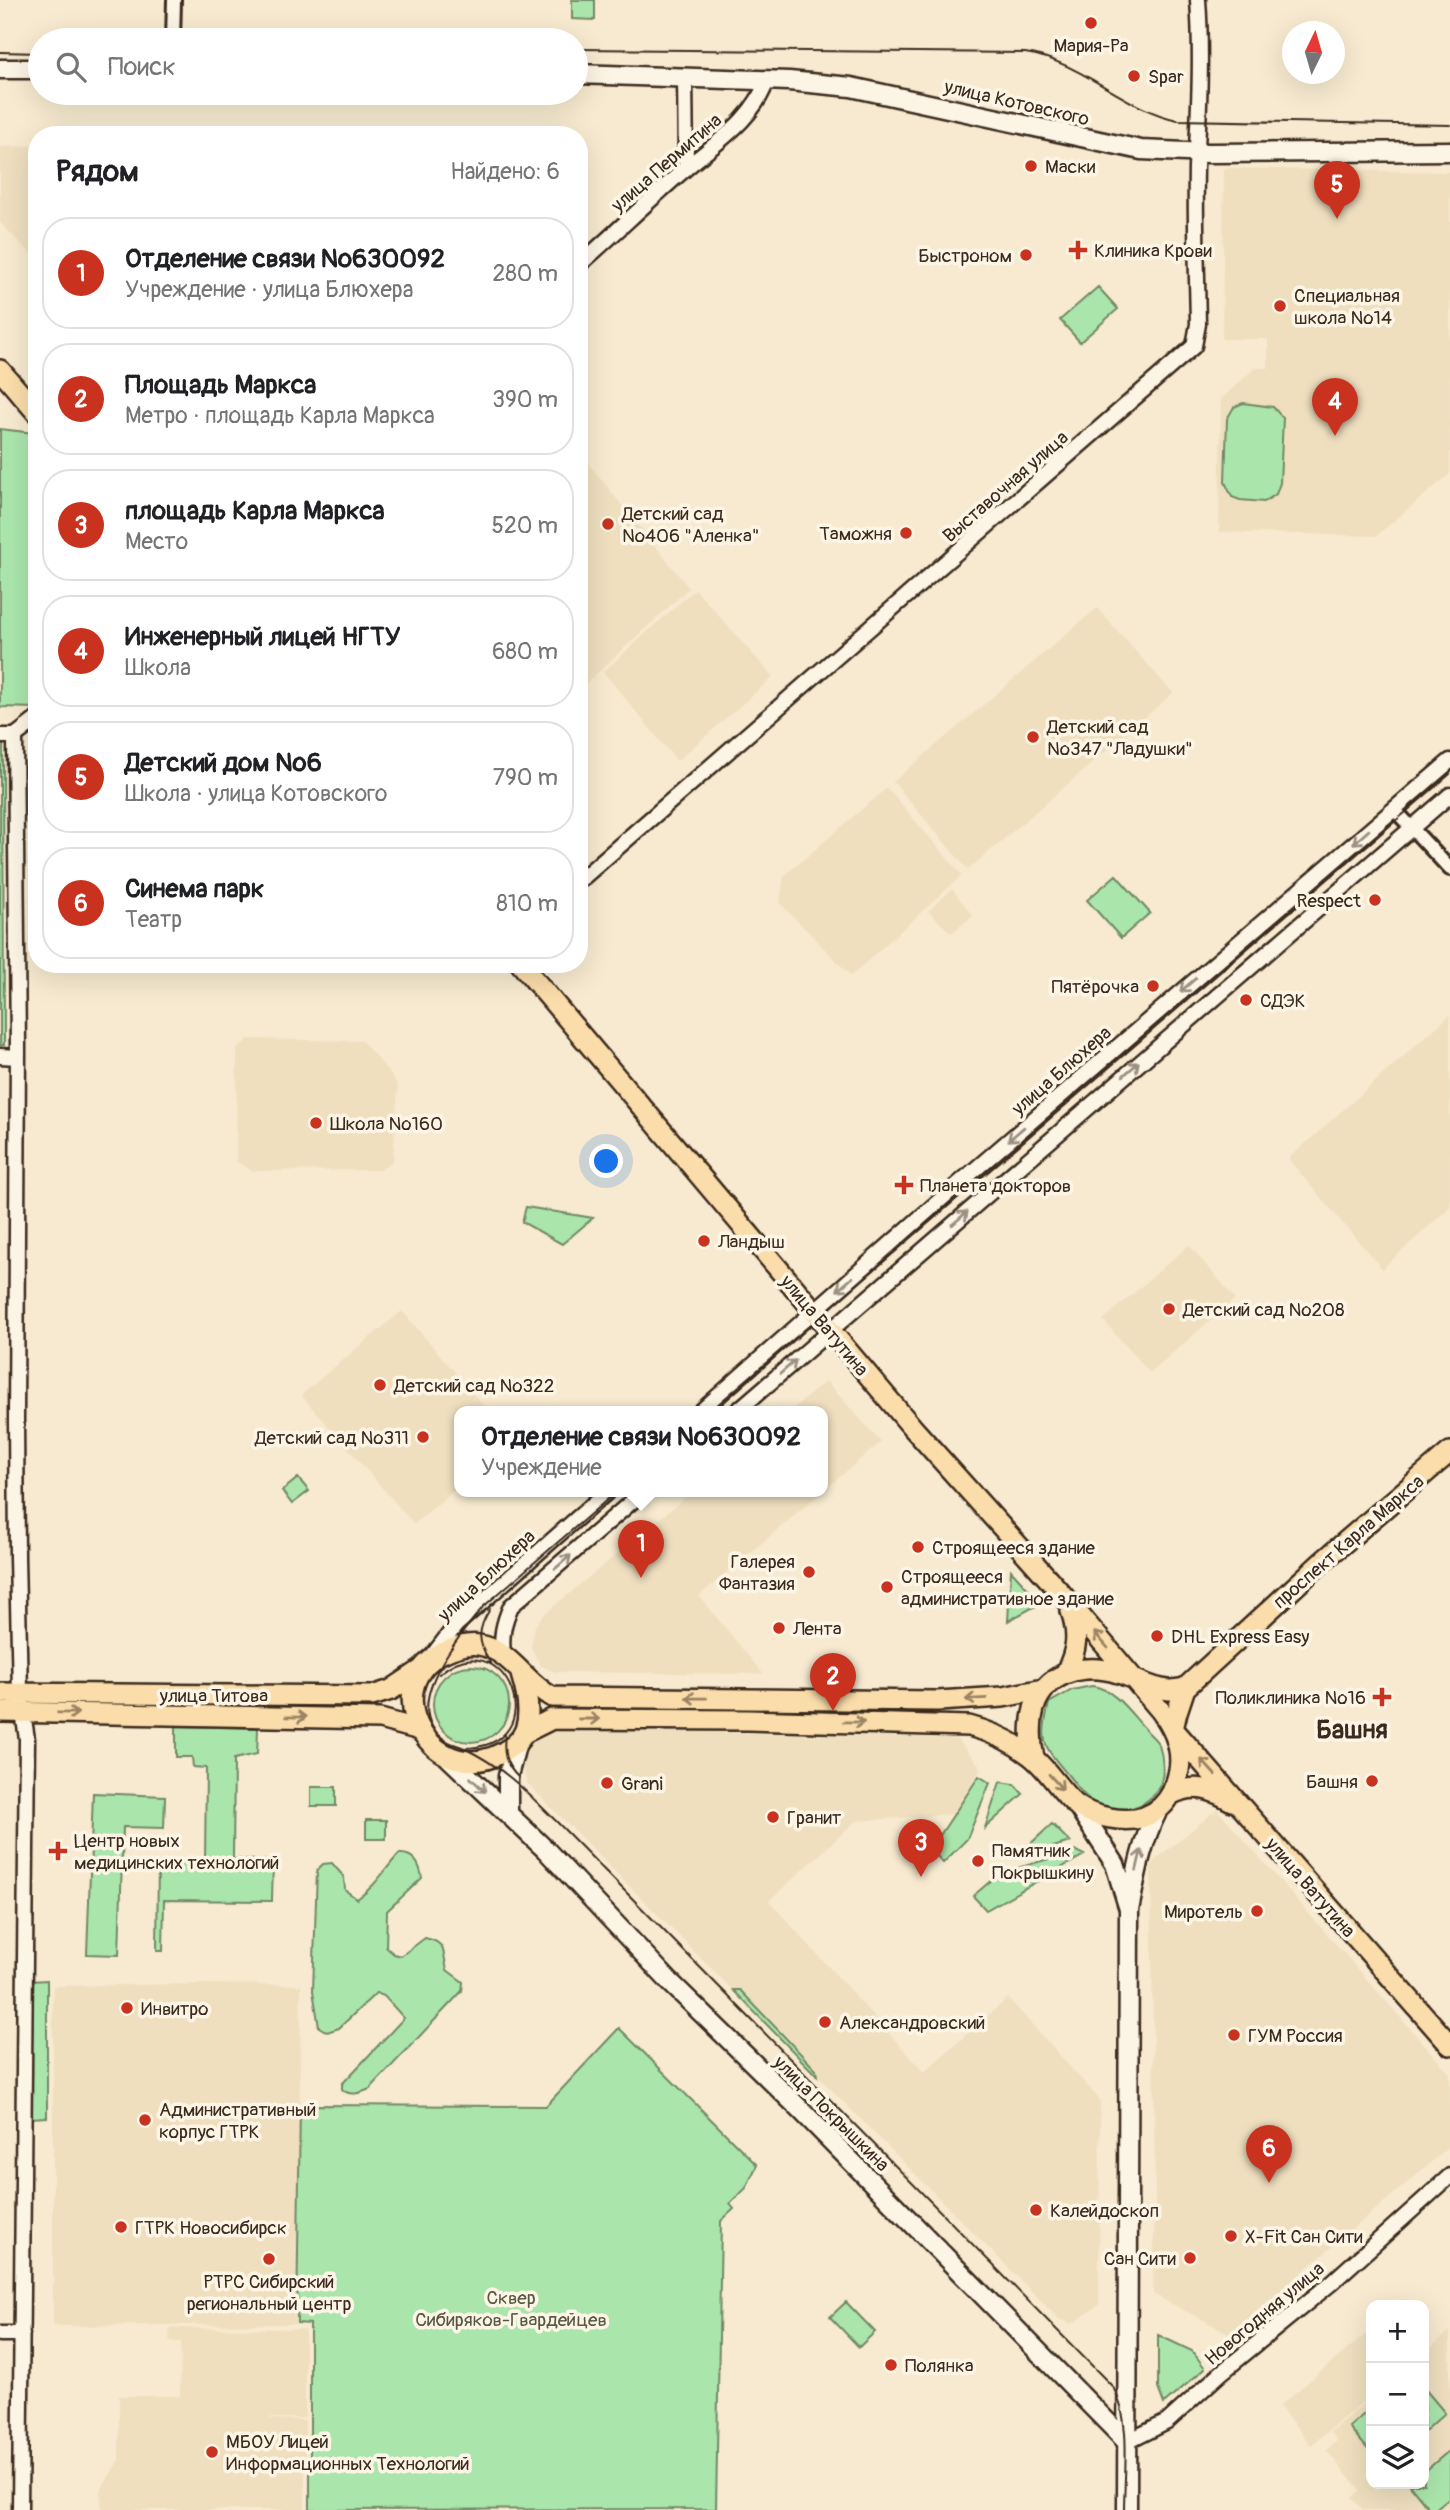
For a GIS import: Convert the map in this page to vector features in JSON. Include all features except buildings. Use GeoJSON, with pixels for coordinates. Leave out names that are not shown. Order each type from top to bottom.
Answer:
{"type":"FeatureCollection","features":[{"type":"Feature","properties":{"kind":"main road"},"geometry":{"type":"LineString","coordinates":[[0,69],[28,69]]}},
{"type":"Feature","properties":{"kind":"main road","name":"улица Котовского"},"geometry":{"type":"LineString","coordinates":[[588,74],[685,76],[850,87],[1141,150],[1450,152]]}},
{"type":"Feature","properties":{"kind":"main road"},"geometry":{"type":"LineString","coordinates":[[0,370],[28,403]]}},
{"type":"Feature","properties":{"kind":"main road","name":"улица Ватутина"},"geometry":{"type":"LineString","coordinates":[[529,973],[912,1427],[1135,1680]]}},
{"type":"Feature","properties":{"kind":"main road","name":"проспект Карла Маркса"},"geometry":{"type":"LineString","coordinates":[[1185,1688],[1323,1561],[1450,1452]]}},
{"type":"Feature","properties":{"kind":"main road"},"geometry":{"type":"LineString","coordinates":[[1034,1758],[1030,1731],[1036,1700],[1044,1689],[1066,1672],[1077,1647],[1077,1628],[1067,1601]]}},
{"type":"Feature","properties":{"kind":"main road"},"geometry":{"type":"LineString","coordinates":[[1044,1689],[1003,1698],[938,1701],[552,1697],[537,1689],[503,1655],[479,1645],[466,1645],[452,1649],[424,1666],[414,1691],[413,1704],[420,1730],[449,1758],[484,1760],[503,1752],[521,1737],[552,1719],[969,1726],[995,1733],[1034,1758],[1077,1805],[1115,1864],[1129,1910]]}},
{"type":"Feature","properties":{"kind":"main road","name":"улица Титова"},"geometry":{"type":"LineString","coordinates":[[0,1712],[14,1700],[372,1696],[391,1690],[424,1666]]}},
{"type":"Feature","properties":{"kind":"main road"},"geometry":{"type":"LineString","coordinates":[[1066,1672],[1100,1670],[1118,1673],[1150,1686],[1170,1690],[1185,1688],[1173,1729],[1180,1765],[1171,1794],[1148,1828],[1129,1910],[1127,2510]]}},
{"type":"Feature","properties":{"kind":"main road"},"geometry":{"type":"LineString","coordinates":[[508,1812],[508,1776],[521,1737],[528,1697],[521,1674]]}},
{"type":"Feature","properties":{"kind":"main road"},"geometry":{"type":"LineString","coordinates":[[1135,1680],[1173,1729]]}},
{"type":"Feature","properties":{"kind":"main road","name":"улица Титова"},"geometry":{"type":"LineString","coordinates":[[14,1700],[380,1719],[420,1730]]}},
{"type":"Feature","properties":{"kind":"main road","name":"улица Ватутина"},"geometry":{"type":"LineString","coordinates":[[1173,1729],[1450,2045]]}},
{"type":"Feature","properties":{"kind":"main road","name":"улица Покрышкина"},"geometry":{"type":"LineString","coordinates":[[449,1758],[508,1812],[678,1990],[801,2110],[1127,2442]]}},
{"type":"Feature","properties":{"kind":"main road"},"geometry":{"type":"LineString","coordinates":[[1171,1794],[1193,1787],[1205,1788],[1240,1806]]}},
{"type":"Feature","properties":{"kind":"main road"},"geometry":{"type":"LineString","coordinates":[[1077,1805],[1097,1816],[1129,1821],[1157,1812]]}},
{"type":"Feature","properties":{"kind":"street"},"geometry":{"type":"LineString","coordinates":[[173,28],[174,0]]}},
{"type":"Feature","properties":{"kind":"street","name":"Выставочная улица"},"geometry":{"type":"LineString","coordinates":[[588,873],[1194,346],[1198,324],[1198,0]]}},
{"type":"Feature","properties":{"kind":"street"},"geometry":{"type":"LineString","coordinates":[[685,76],[686,168]]}},
{"type":"Feature","properties":{"kind":"street","name":"улица Пермитина"},"geometry":{"type":"LineString","coordinates":[[588,257],[686,168],[735,128],[761,98],[767,80]]}},
{"type":"Feature","properties":{"kind":"street"},"geometry":{"type":"LineString","coordinates":[[20,2510],[27,1753],[14,1700],[18,1057],[7,736],[28,724]]}},
{"type":"Feature","properties":{"kind":"street","name":"улица Блюхера"},"geometry":{"type":"LineString","coordinates":[[707,1406],[1450,761]]}},
{"type":"Feature","properties":{"kind":"street"},"geometry":{"type":"LineString","coordinates":[[743,1406],[1450,795]]}},
{"type":"Feature","properties":{"kind":"street"},"geometry":{"type":"LineString","coordinates":[[1394,809],[1450,869]]}},
{"type":"Feature","properties":{"kind":"street"},"geometry":{"type":"LineString","coordinates":[[0,1056],[18,1057]]}},
{"type":"Feature","properties":{"kind":"street","name":"улица Блюхера"},"geometry":{"type":"LineString","coordinates":[[424,1666],[456,1625],[601,1497]]}},
{"type":"Feature","properties":{"kind":"street","name":"улица Блюхера"},"geometry":{"type":"LineString","coordinates":[[503,1655],[503,1622],[511,1606],[637,1497]]}},
{"type":"Feature","properties":{"kind":"street","name":"Новогодняя улица"},"geometry":{"type":"LineString","coordinates":[[1127,2442],[1167,2422],[1221,2372],[1330,2284],[1450,2176]]}},
{"type":"Feature","properties":{"kind":"street"},"geometry":{"type":"LineString","coordinates":[[0,2333],[22,2334]]}},
{"type":"Feature","properties":{"kind":"shaded area"},"geometry":{"type":"Polygon","coordinates":[[[28,146],[28,251],[0,223],[0,147],[28,146]]]}},
{"type":"Feature","properties":{"kind":"shaded area"},"geometry":{"type":"Polygon","coordinates":[[[1224,168],[1450,172],[1450,474],[1376,536],[1219,532],[1221,399],[1255,368],[1268,368],[1268,339],[1222,339],[1224,168]]]}},
{"type":"Feature","properties":{"kind":"shaded area","name":"Детский сад №406 \"Аленка\""},"geometry":{"type":"Polygon","coordinates":[[[588,463],[689,588],[588,682],[588,463]]]}},
{"type":"Feature","properties":{"kind":"shaded area"},"geometry":{"type":"Polygon","coordinates":[[[695,589],[773,677],[677,761],[603,672],[695,589]]]}},
{"type":"Feature","properties":{"kind":"shaded area","name":"Детский сад №347 \"Ладушки\""},"geometry":{"type":"Polygon","coordinates":[[[1097,608],[1173,693],[968,870],[893,782],[1097,608]]]}},
{"type":"Feature","properties":{"kind":"shaded area"},"geometry":{"type":"Polygon","coordinates":[[[887,788],[962,875],[851,976],[780,903],[784,876],[887,788]]]}},
{"type":"Feature","properties":{"kind":"shaded area"},"geometry":{"type":"Polygon","coordinates":[[[952,889],[973,916],[951,933],[928,911],[952,889]]]}},
{"type":"Feature","properties":{"kind":"shaded area"},"geometry":{"type":"Polygon","coordinates":[[[1450,1015],[1450,1207],[1382,1269],[1288,1159],[1450,1015]]]}},
{"type":"Feature","properties":{"kind":"shaded area","name":"Школа №160"},"geometry":{"type":"Polygon","coordinates":[[[249,1039],[362,1041],[398,1086],[393,1160],[380,1170],[252,1171],[236,1161],[237,1049],[249,1039]]]}},
{"type":"Feature","properties":{"kind":"shaded area","name":"Детский сад №208"},"geometry":{"type":"Polygon","coordinates":[[[1189,1245],[1235,1299],[1150,1373],[1103,1320],[1189,1245]]]}},
{"type":"Feature","properties":{"kind":"shaded area"},"geometry":{"type":"Polygon","coordinates":[[[402,1311],[484,1406],[454,1406],[454,1490],[414,1524],[301,1395],[402,1311]]]}},
{"type":"Feature","properties":{"kind":"shaded area"},"geometry":{"type":"Polygon","coordinates":[[[826,1381],[881,1442],[828,1487],[828,1406],[796,1406],[826,1381]]]}},
{"type":"Feature","properties":{"kind":"shaded area"},"geometry":{"type":"Polygon","coordinates":[[[686,1497],[816,1497],[699,1596],[763,1674],[555,1672],[541,1666],[531,1647],[535,1626],[542,1616],[686,1497]]]}},
{"type":"Feature","properties":{"kind":"shaded area"},"geometry":{"type":"Polygon","coordinates":[[[554,1728],[956,1738],[982,1768],[953,1814],[856,1821],[769,1901],[924,2072],[1008,1998],[1100,2100],[1099,2305],[1072,2324],[1059,2319],[527,1783],[522,1767],[525,1756],[534,1740],[554,1728]]]}},
{"type":"Feature","properties":{"kind":"shaded area"},"geometry":{"type":"Polygon","coordinates":[[[1217,1809],[1450,2074],[1450,2146],[1230,2334],[1153,2294],[1155,2190],[1151,1869],[1154,1861],[1217,1809]]]}},
{"type":"Feature","properties":{"kind":"shaded area"},"geometry":{"type":"Polygon","coordinates":[[[301,1985],[297,2324],[53,2326],[53,1986],[301,1985]]]}},
{"type":"Feature","properties":{"kind":"shaded area","name":"МБОУ Лицей Информационных Технологий"},"geometry":{"type":"Polygon","coordinates":[[[170,2328],[305,2329],[305,2418],[271,2418],[271,2414],[270,2419],[305,2420],[305,2510],[102,2508],[100,2491],[119,2460],[119,2396],[180,2396],[181,2342],[169,2342],[170,2328]]]}},
{"type":"Feature","properties":{"kind":"shaded area"},"geometry":{"type":"Polygon","coordinates":[[[1450,2331],[1450,2510],[1363,2510],[1352,2498],[1360,2491],[1326,2450],[1337,2441],[1330,2432],[1366,2401],[1366,2489],[1429,2489],[1429,2349],[1450,2331]]]}},
{"type":"Feature","properties":{"kind":"shaded area"},"geometry":{"type":"Polygon","coordinates":[[[1366,2334],[1366,2399],[1311,2445],[1279,2406],[1366,2334]]]}},
{"type":"Feature","properties":{"kind":"green space"},"geometry":{"type":"Polygon","coordinates":[[[572,0],[595,0],[595,20],[572,19],[572,0]]]}},
{"type":"Feature","properties":{"kind":"green space"},"geometry":{"type":"Polygon","coordinates":[[[1098,287],[1118,309],[1080,342],[1060,320],[1098,287]]]}},
{"type":"Feature","properties":{"kind":"green space"},"geometry":{"type":"Polygon","coordinates":[[[1243,403],[1273,407],[1283,418],[1280,483],[1276,494],[1264,502],[1232,497],[1225,482],[1227,419],[1234,407],[1243,403]]]}},
{"type":"Feature","properties":{"kind":"green space"},"geometry":{"type":"Polygon","coordinates":[[[0,429],[28,432],[28,708],[0,707],[0,429]]]}},
{"type":"Feature","properties":{"kind":"green space"},"geometry":{"type":"Polygon","coordinates":[[[0,741],[3,741],[4,1045],[0,1045],[0,741]]]}},
{"type":"Feature","properties":{"kind":"green space"},"geometry":{"type":"Polygon","coordinates":[[[1116,875],[1150,913],[1121,938],[1087,900],[1116,875]]]}},
{"type":"Feature","properties":{"kind":"green space"},"geometry":{"type":"Polygon","coordinates":[[[526,1207],[593,1218],[562,1244],[522,1222],[526,1207]]]}},
{"type":"Feature","properties":{"kind":"green space"},"geometry":{"type":"Polygon","coordinates":[[[298,1478],[309,1491],[292,1504],[282,1491],[298,1478]]]}},
{"type":"Feature","properties":{"kind":"green space"},"geometry":{"type":"Polygon","coordinates":[[[1011,1570],[1041,1603],[1008,1621],[1011,1570]]]}},
{"type":"Feature","properties":{"kind":"green space"},"geometry":{"type":"Polygon","coordinates":[[[471,1666],[485,1669],[498,1677],[506,1690],[509,1704],[506,1718],[498,1731],[485,1739],[471,1742],[457,1739],[444,1731],[436,1718],[433,1704],[436,1690],[444,1677],[457,1669],[471,1666]]]}},
{"type":"Feature","properties":{"kind":"green space"},"geometry":{"type":"Polygon","coordinates":[[[1092,1686],[1115,1697],[1159,1745],[1163,1766],[1159,1787],[1148,1800],[1132,1808],[1114,1810],[1089,1799],[1053,1756],[1045,1742],[1049,1703],[1072,1690],[1092,1686]]]}},
{"type":"Feature","properties":{"kind":"green space"},"geometry":{"type":"Polygon","coordinates":[[[176,1726],[258,1728],[257,1754],[234,1759],[233,1859],[273,1861],[272,1901],[164,1900],[163,1951],[157,1951],[158,1863],[205,1863],[206,1768],[193,1767],[192,1757],[176,1757],[176,1726]]]}},
{"type":"Feature","properties":{"kind":"green space"},"geometry":{"type":"Polygon","coordinates":[[[979,1776],[990,1783],[967,1839],[943,1863],[931,1849],[979,1776]]]}},
{"type":"Feature","properties":{"kind":"green space"},"geometry":{"type":"Polygon","coordinates":[[[1000,1782],[1014,1784],[1023,1794],[985,1828],[1000,1782]]]}},
{"type":"Feature","properties":{"kind":"green space"},"geometry":{"type":"Polygon","coordinates":[[[311,1787],[336,1787],[336,1806],[311,1806],[311,1787]]]}},
{"type":"Feature","properties":{"kind":"green space"},"geometry":{"type":"Polygon","coordinates":[[[93,1793],[165,1796],[164,1828],[123,1827],[119,1955],[87,1954],[93,1793]]]}},
{"type":"Feature","properties":{"kind":"green space"},"geometry":{"type":"Polygon","coordinates":[[[366,1820],[386,1820],[386,1839],[366,1839],[366,1820]]]}},
{"type":"Feature","properties":{"kind":"green space"},"geometry":{"type":"Polygon","coordinates":[[[1052,1824],[1070,1842],[1014,1859],[1052,1824]]]}},
{"type":"Feature","properties":{"kind":"green space"},"geometry":{"type":"Polygon","coordinates":[[[1076,1851],[1084,1855],[986,1910],[973,1896],[1000,1873],[1076,1851]]]}},
{"type":"Feature","properties":{"kind":"green space"},"geometry":{"type":"Polygon","coordinates":[[[399,1854],[409,1856],[415,1861],[422,1878],[387,1911],[386,1947],[401,1956],[425,1938],[432,1940],[443,1949],[447,1970],[463,1982],[462,1991],[370,2089],[352,2094],[342,2089],[342,2084],[404,2018],[384,1996],[376,1993],[339,2028],[327,2032],[319,2027],[313,1991],[317,1870],[323,1864],[332,1863],[344,1877],[345,1890],[357,1899],[374,1884],[399,1854]]]}},
{"type":"Feature","properties":{"kind":"green space"},"geometry":{"type":"Polygon","coordinates":[[[47,1980],[47,2117],[30,2118],[30,1981],[47,1980]]]}},
{"type":"Feature","properties":{"kind":"green space"},"geometry":{"type":"Polygon","coordinates":[[[733,1990],[740,1990],[816,2070],[817,2076],[733,1990]]]}},
{"type":"Feature","properties":{"kind":"green space","name":"Сквер Сибиряков-Гвардейцев"},"geometry":{"type":"Polygon","coordinates":[[[619,2028],[757,2165],[746,2188],[730,2204],[734,2209],[721,2221],[716,2509],[310,2510],[310,2324],[297,2323],[300,2105],[546,2106],[619,2028]]]}},
{"type":"Feature","properties":{"kind":"green space"},"geometry":{"type":"Polygon","coordinates":[[[846,2302],[875,2332],[859,2347],[830,2317],[846,2302]]]}},
{"type":"Feature","properties":{"kind":"green space"},"geometry":{"type":"Polygon","coordinates":[[[1158,2335],[1192,2351],[1205,2368],[1164,2404],[1158,2388],[1158,2335]]]}},
{"type":"Feature","properties":{"kind":"green space"},"geometry":{"type":"Polygon","coordinates":[[[1429,2394],[1445,2413],[1429,2427],[1429,2394]]]}},
{"type":"Feature","properties":{"kind":"green space"},"geometry":{"type":"Polygon","coordinates":[[[1366,2412],[1366,2447],[1349,2427],[1366,2412]]]}},
{"type":"Feature","properties":{"kind":"green space"},"geometry":{"type":"Polygon","coordinates":[[[1450,2450],[1450,2497],[1434,2510],[1430,2510],[1413,2489],[1429,2489],[1429,2468],[1450,2450]]]}},
{"type":"Feature","properties":{"kind":"tram line"},"geometry":{"type":"LineString","coordinates":[[588,49],[1025,53],[1065,65],[1139,106],[1178,120],[1450,125]]}},
{"type":"Feature","properties":{"kind":"tram line"},"geometry":{"type":"LineString","coordinates":[[0,52],[28,53]]}},
{"type":"Feature","properties":{"kind":"tram line"},"geometry":{"type":"LineString","coordinates":[[716,1406],[1450,774]]}},
{"type":"Feature","properties":{"kind":"tram line"},"geometry":{"type":"LineString","coordinates":[[610,1497],[483,1607],[472,1620],[447,1654],[429,1692],[427,1711],[433,1727],[447,1741],[498,1768],[532,1798],[1113,2387],[1119,2400],[1125,2431],[1124,2510]]}},
{"type":"Feature","properties":{"kind":"tram line"},"geometry":{"type":"LineString","coordinates":[[490,1609],[482,1624],[480,1637],[490,1663]]}},
{"type":"Feature","properties":{"kind":"tram line"},"geometry":{"type":"LineString","coordinates":[[439,1674],[463,1661],[484,1661],[500,1672],[511,1689],[515,1709],[509,1728],[492,1742],[463,1748]]}},
{"type":"Feature","properties":{"kind":"tram line"},"geometry":{"type":"LineString","coordinates":[[505,1733],[506,1757],[510,1768],[519,1778]]}},
{"type":"Feature","properties":{"kind":"place","name":"Мария-Ра"},"geometry":{"type":"Point","coordinates":[1091,23]}},
{"type":"Feature","properties":{"kind":"place","name":"Spar"},"geometry":{"type":"Point","coordinates":[1134,76]}},
{"type":"Feature","properties":{"kind":"place","name":"Маски"},"geometry":{"type":"Point","coordinates":[1031,166]}},
{"type":"Feature","properties":{"kind":"place","name":"Детский дом №6"},"geometry":{"type":"Point","coordinates":[1337,219]}},
{"type":"Feature","properties":{"kind":"place","name":"Клиника Крови"},"geometry":{"type":"Point","coordinates":[1078,250]}},
{"type":"Feature","properties":{"kind":"place","name":"Быстроном"},"geometry":{"type":"Point","coordinates":[1026,255]}},
{"type":"Feature","properties":{"kind":"place","name":"Специальная школа №14"},"geometry":{"type":"Point","coordinates":[1280,306]}},
{"type":"Feature","properties":{"kind":"place","name":"Инженерный лицей НГТУ"},"geometry":{"type":"Point","coordinates":[1335,436]}},
{"type":"Feature","properties":{"kind":"place","name":"Детский сад №406 \"Аленка\""},"geometry":{"type":"Point","coordinates":[608,524]}},
{"type":"Feature","properties":{"kind":"place","name":"Таможня"},"geometry":{"type":"Point","coordinates":[906,533]}},
{"type":"Feature","properties":{"kind":"place","name":"Детский сад №347 \"Ладушки\""},"geometry":{"type":"Point","coordinates":[1033,737]}},
{"type":"Feature","properties":{"kind":"place","name":"Respect"},"geometry":{"type":"Point","coordinates":[1375,900]}},
{"type":"Feature","properties":{"kind":"place","name":"Пятёрочка"},"geometry":{"type":"Point","coordinates":[1153,986]}},
{"type":"Feature","properties":{"kind":"place","name":"СДЭК"},"geometry":{"type":"Point","coordinates":[1246,1000]}},
{"type":"Feature","properties":{"kind":"place","name":"Школа №160"},"geometry":{"type":"Point","coordinates":[316,1123]}},
{"type":"Feature","properties":{"kind":"place","name":"Планета докторов"},"geometry":{"type":"Point","coordinates":[904,1185]}},
{"type":"Feature","properties":{"kind":"place","name":"Ландыш"},"geometry":{"type":"Point","coordinates":[704,1241]}},
{"type":"Feature","properties":{"kind":"place","name":"Детский сад №208"},"geometry":{"type":"Point","coordinates":[1169,1309]}},
{"type":"Feature","properties":{"kind":"place","name":"Детский сад №322"},"geometry":{"type":"Point","coordinates":[380,1385]}},
{"type":"Feature","properties":{"kind":"place","name":"Детский сад №311"},"geometry":{"type":"Point","coordinates":[423,1437]}},
{"type":"Feature","properties":{"kind":"place","name":"Строящееся здание"},"geometry":{"type":"Point","coordinates":[918,1547]}},
{"type":"Feature","properties":{"kind":"place","name":"Галерея Фантазия"},"geometry":{"type":"Point","coordinates":[809,1572]}},
{"type":"Feature","properties":{"kind":"place","name":"Отделение связи №630092"},"geometry":{"type":"Point","coordinates":[641,1578]}},
{"type":"Feature","properties":{"kind":"place","name":"Строящееся административное здание"},"geometry":{"type":"Point","coordinates":[887,1587]}},
{"type":"Feature","properties":{"kind":"place","name":"Лента"},"geometry":{"type":"Point","coordinates":[779,1628]}},
{"type":"Feature","properties":{"kind":"place","name":"DHL Express Easy"},"geometry":{"type":"Point","coordinates":[1157,1636]}},
{"type":"Feature","properties":{"kind":"place","name":"Поликлиника №16"},"geometry":{"type":"Point","coordinates":[1382,1697]}},
{"type":"Feature","properties":{"kind":"place","name":"Площадь Маркса"},"geometry":{"type":"Point","coordinates":[833,1711]}},
{"type":"Feature","properties":{"kind":"place","name":"Башня"},"geometry":{"type":"Point","coordinates":[1372,1781]}},
{"type":"Feature","properties":{"kind":"place","name":"Grani"},"geometry":{"type":"Point","coordinates":[607,1783]}},
{"type":"Feature","properties":{"kind":"place","name":"Гранит"},"geometry":{"type":"Point","coordinates":[773,1817]}},
{"type":"Feature","properties":{"kind":"place","name":"Центр новых медицинских технологий"},"geometry":{"type":"Point","coordinates":[58,1851]}},
{"type":"Feature","properties":{"kind":"place","name":"Памятник Покрышкину"},"geometry":{"type":"Point","coordinates":[978,1861]}},
{"type":"Feature","properties":{"kind":"place","name":"площадь Карла Маркса"},"geometry":{"type":"Point","coordinates":[921,1877]}},
{"type":"Feature","properties":{"kind":"place","name":"Миротель"},"geometry":{"type":"Point","coordinates":[1257,1911]}},
{"type":"Feature","properties":{"kind":"place","name":"Инвитро"},"geometry":{"type":"Point","coordinates":[127,2008]}},
{"type":"Feature","properties":{"kind":"place","name":"Александровский"},"geometry":{"type":"Point","coordinates":[825,2022]}},
{"type":"Feature","properties":{"kind":"place","name":"ГУМ Россия"},"geometry":{"type":"Point","coordinates":[1234,2035]}},
{"type":"Feature","properties":{"kind":"place","name":"Административный корпус ГТРК"},"geometry":{"type":"Point","coordinates":[145,2120]}},
{"type":"Feature","properties":{"kind":"place","name":"Синема парк"},"geometry":{"type":"Point","coordinates":[1269,2183]}},
{"type":"Feature","properties":{"kind":"place","name":"Калейдоскоп"},"geometry":{"type":"Point","coordinates":[1036,2210]}},
{"type":"Feature","properties":{"kind":"place","name":"ГТРК Новосибирск"},"geometry":{"type":"Point","coordinates":[121,2227]}},
{"type":"Feature","properties":{"kind":"place","name":"X-Fit Сан Сити"},"geometry":{"type":"Point","coordinates":[1231,2236]}},
{"type":"Feature","properties":{"kind":"place","name":"Сан Сити"},"geometry":{"type":"Point","coordinates":[1190,2258]}},
{"type":"Feature","properties":{"kind":"place","name":"РТРС Сибирский региональный центр"},"geometry":{"type":"Point","coordinates":[269,2259]}},
{"type":"Feature","properties":{"kind":"place","name":"Полянка"},"geometry":{"type":"Point","coordinates":[891,2365]}},
{"type":"Feature","properties":{"kind":"place","name":"МБОУ Лицей Информационных Технологий"},"geometry":{"type":"Point","coordinates":[212,2452]}},
{"type":"Feature","properties":{"kind":"district","name":"Башня"},"geometry":{"type":"Point","coordinates":[1352,1729]}}]}
